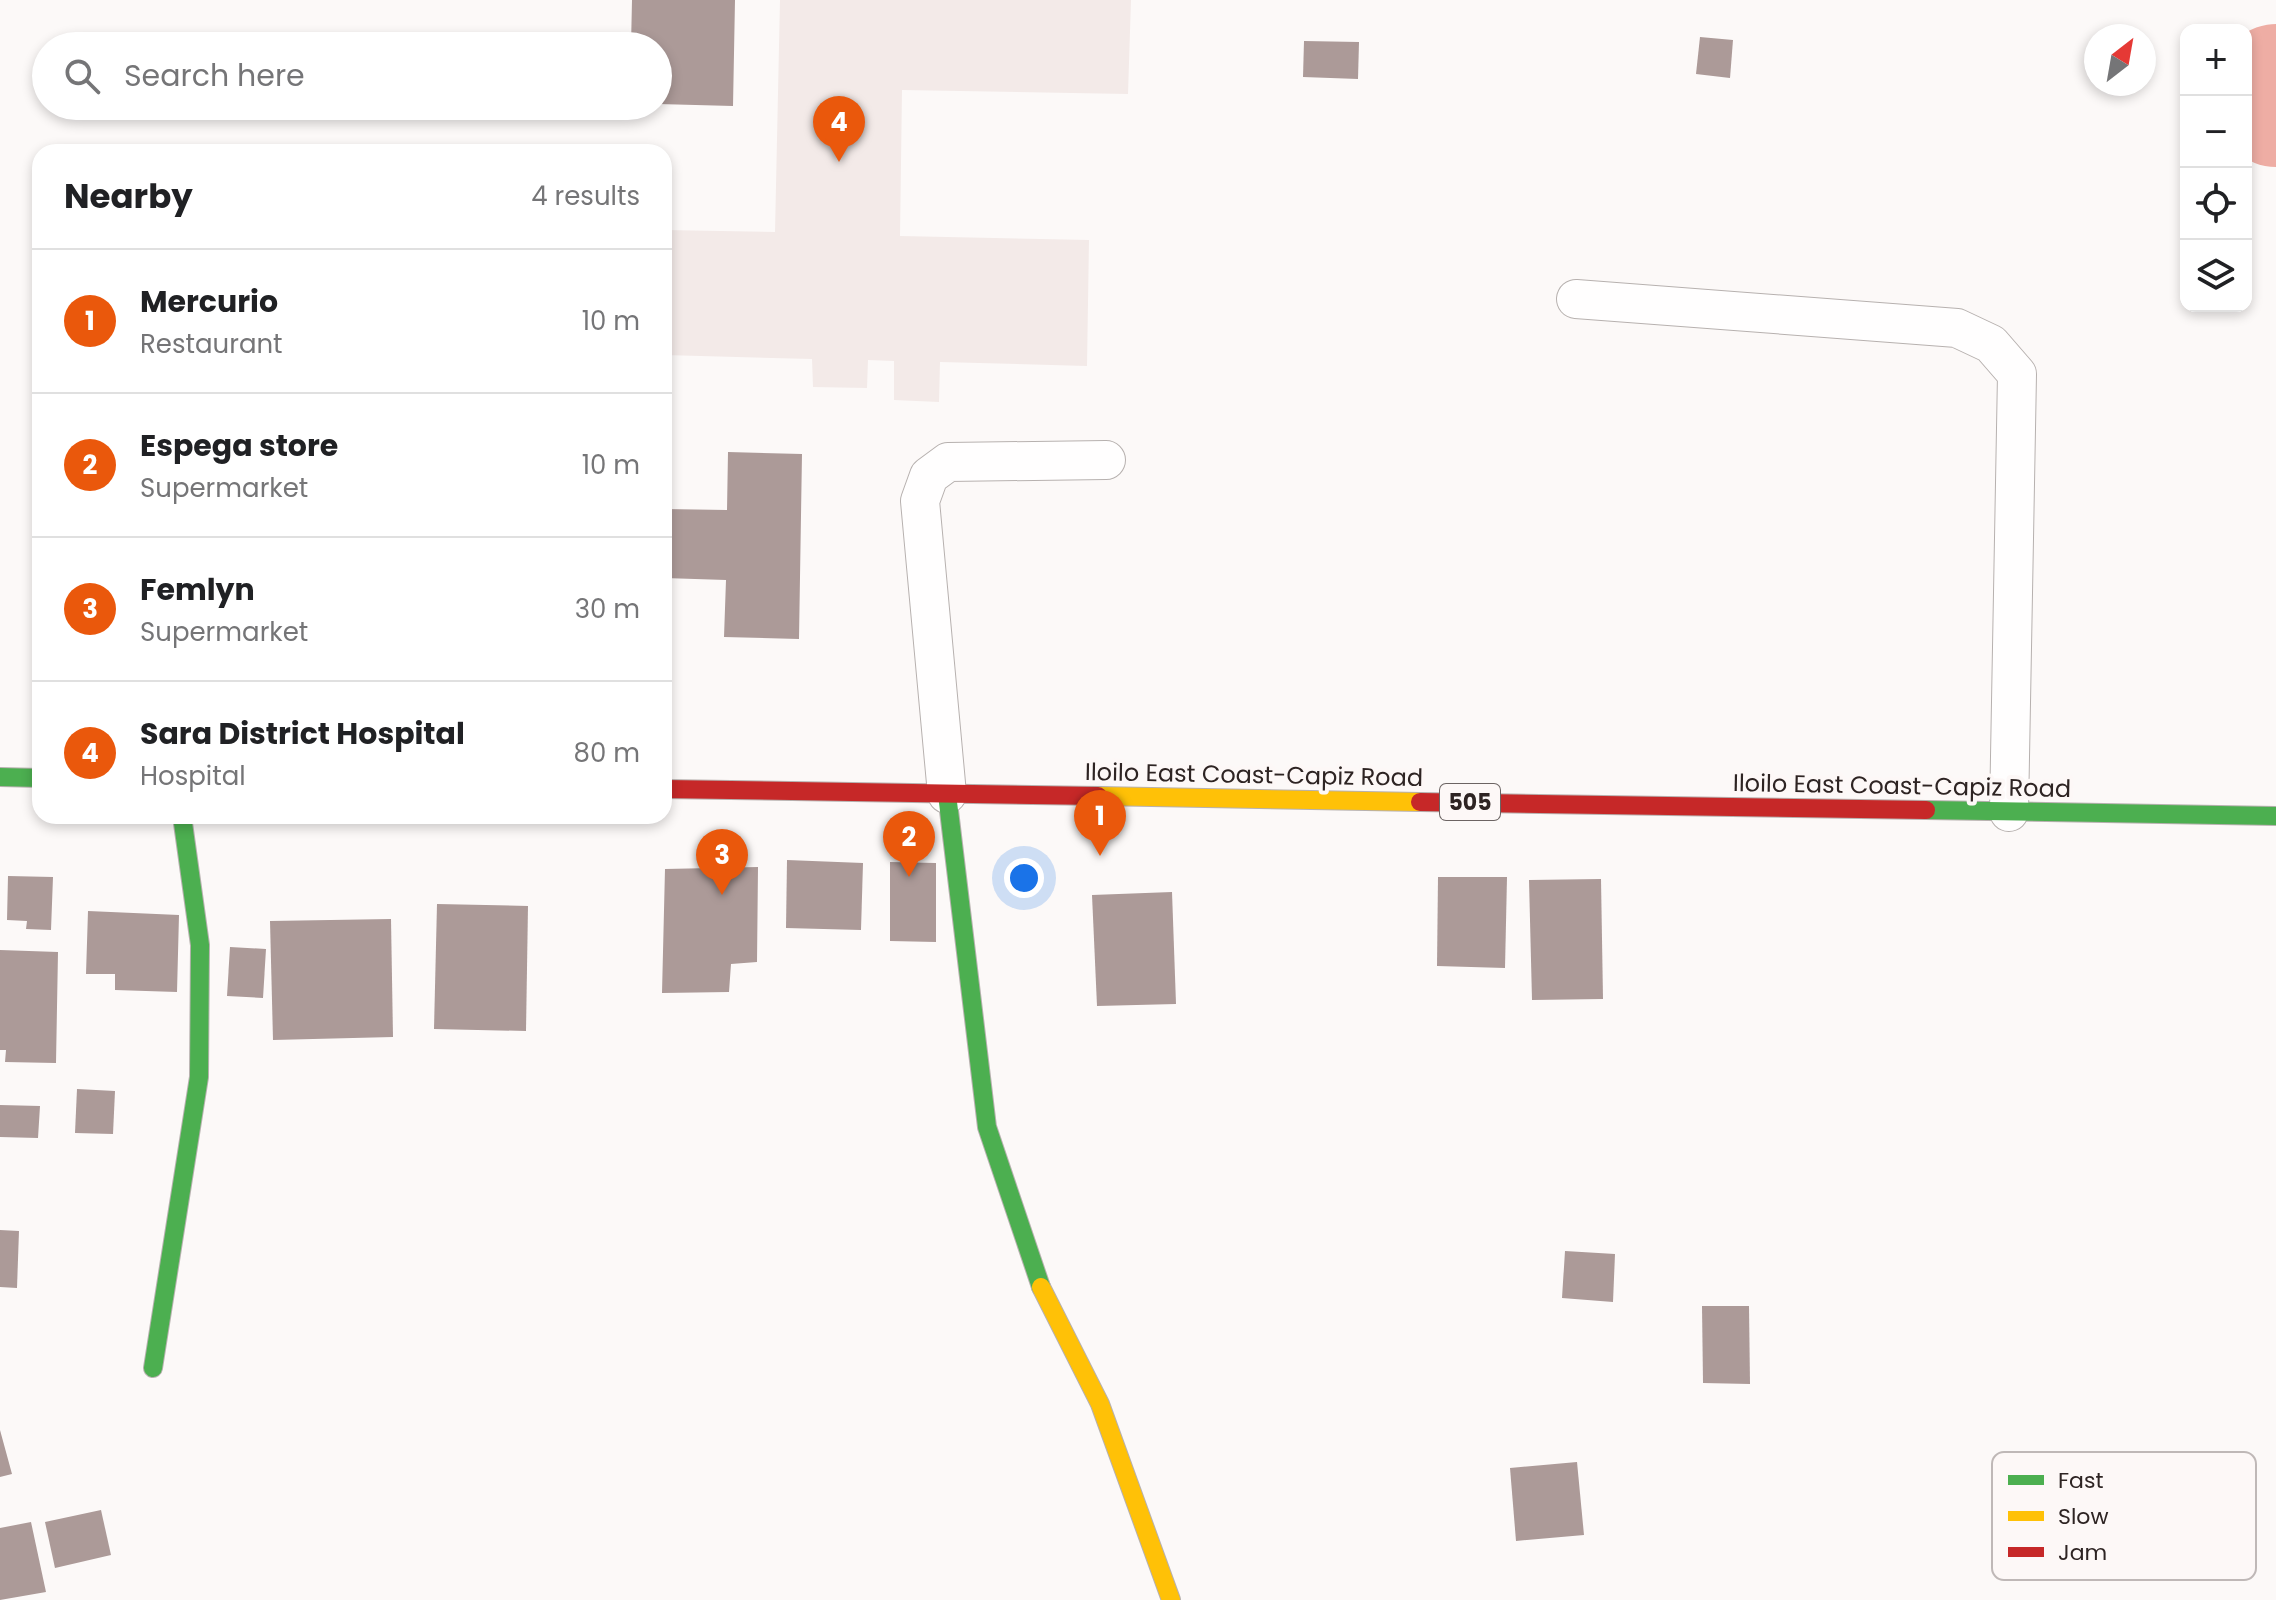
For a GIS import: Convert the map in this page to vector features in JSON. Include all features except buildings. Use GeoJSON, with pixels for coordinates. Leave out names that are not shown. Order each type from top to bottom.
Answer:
{"type":"FeatureCollection","features":[{"type":"Feature","properties":{"kind":"main road"},"geometry":{"type":"LineString","coordinates":[[0,777],[32,778]]}},
{"type":"Feature","properties":{"kind":"main road","name":"Iloilo East Coast-Capiz Road"},"geometry":{"type":"LineString","coordinates":[[672,789],[2276,816]]}},
{"type":"Feature","properties":{"kind":"main road"},"geometry":{"type":"LineString","coordinates":[[947,794],[987,1127],[1038,1280],[1100,1404],[1171,1600]]}},
{"type":"Feature","properties":{"kind":"main road"},"geometry":{"type":"LineString","coordinates":[[153,1368],[199,1077],[200,945],[183,824]]}},
{"type":"Feature","properties":{"kind":"lane"},"geometry":{"type":"LineString","coordinates":[[1576,299],[1957,328],[1991,344],[2017,374],[2009,812]]}},
{"type":"Feature","properties":{"kind":"lane"},"geometry":{"type":"LineString","coordinates":[[947,794],[920,501],[929,476],[948,462],[1106,460]]}},
{"type":"Feature","properties":{"kind":"shaded area"},"geometry":{"type":"Polygon","coordinates":[[[780,0],[1131,0],[1128,94],[902,90],[900,236],[1089,240],[1087,366],[940,362],[939,402],[894,400],[894,361],[868,360],[867,388],[813,387],[812,359],[672,355],[672,230],[775,232],[780,0]]]}},
{"type":"Feature","properties":{"kind":"waterway"},"geometry":{"type":"LineString","coordinates":[[2276,81],[2270,106],[2276,110]]}},
{"type":"Feature","properties":{"kind":"traffic: fast"},"geometry":{"type":"LineString","coordinates":[[0,777],[32,778]]}},
{"type":"Feature","properties":{"kind":"traffic: fast"},"geometry":{"type":"LineString","coordinates":[[947,794],[987,1127],[1041,1287]]}},
{"type":"Feature","properties":{"kind":"traffic: fast"},"geometry":{"type":"LineString","coordinates":[[1926,810],[2276,816]]}},
{"type":"Feature","properties":{"kind":"traffic: fast"},"geometry":{"type":"LineString","coordinates":[[153,1368],[199,1077],[200,945],[183,824]]}},
{"type":"Feature","properties":{"kind":"traffic: slow"},"geometry":{"type":"LineString","coordinates":[[1098,796],[1420,802]]}},
{"type":"Feature","properties":{"kind":"traffic: slow"},"geometry":{"type":"LineString","coordinates":[[1041,1287],[1100,1404],[1171,1600]]}},
{"type":"Feature","properties":{"kind":"traffic: jam"},"geometry":{"type":"LineString","coordinates":[[672,789],[1098,796]]}},
{"type":"Feature","properties":{"kind":"traffic: jam"},"geometry":{"type":"LineString","coordinates":[[1420,802],[1926,810]]}},
{"type":"Feature","properties":{"kind":"place","name":"Sara District Hospital"},"geometry":{"type":"Point","coordinates":[839,162]}},
{"type":"Feature","properties":{"kind":"place","name":"Mercurio"},"geometry":{"type":"Point","coordinates":[1100,856]}},
{"type":"Feature","properties":{"kind":"place","name":"Espega store"},"geometry":{"type":"Point","coordinates":[909,877]}},
{"type":"Feature","properties":{"kind":"place","name":"Femlyn"},"geometry":{"type":"Point","coordinates":[722,895]}}]}
